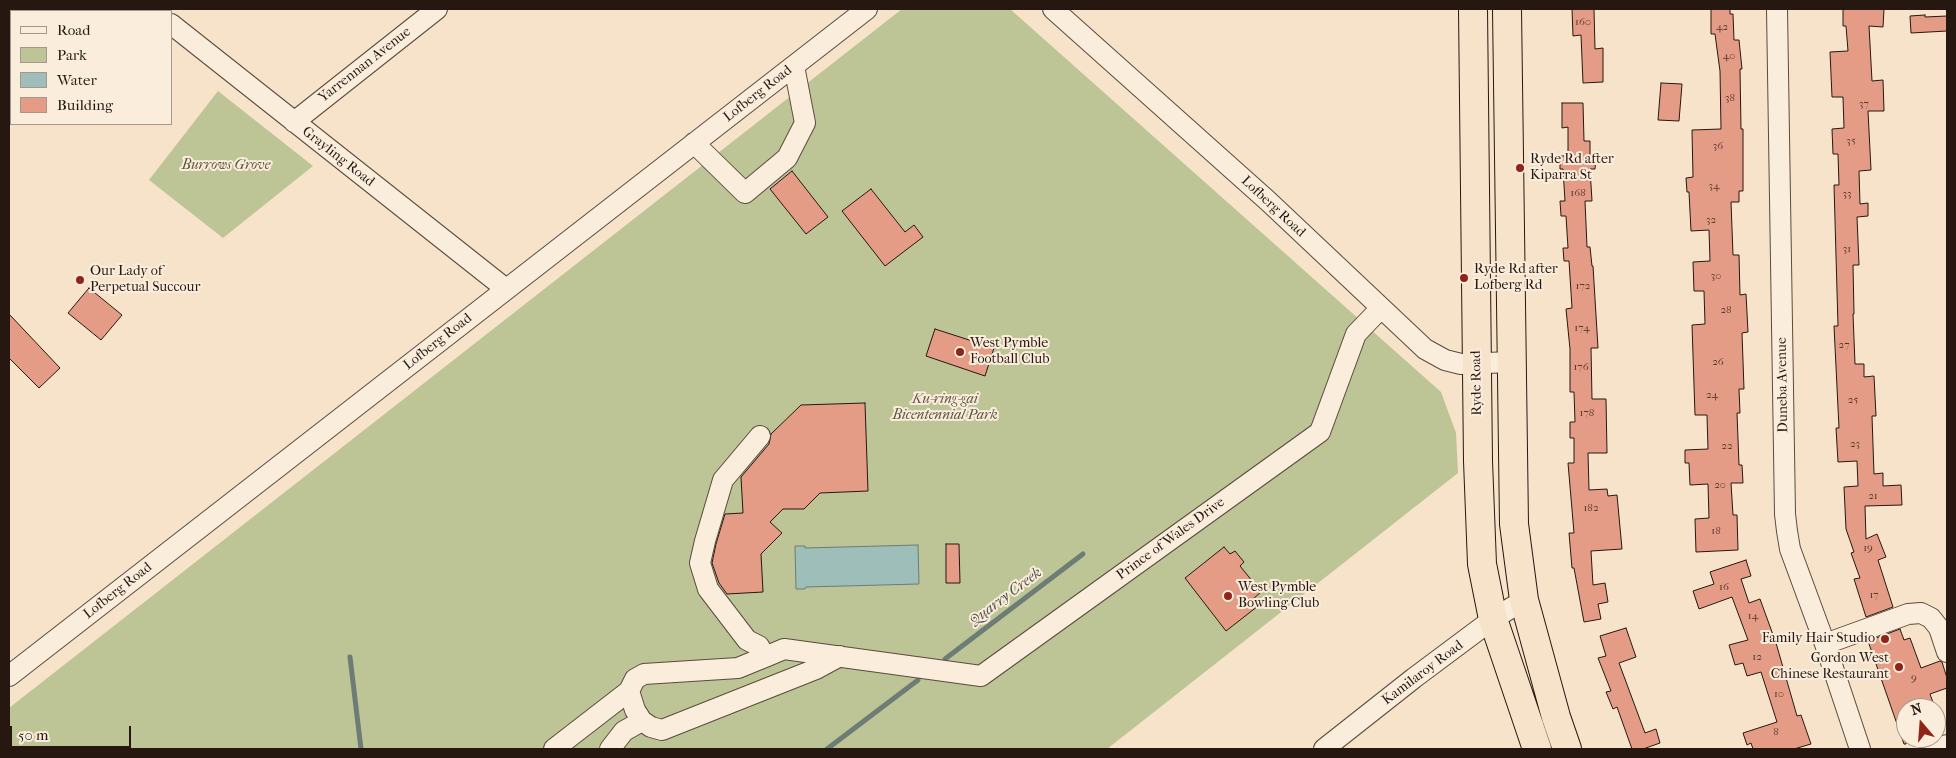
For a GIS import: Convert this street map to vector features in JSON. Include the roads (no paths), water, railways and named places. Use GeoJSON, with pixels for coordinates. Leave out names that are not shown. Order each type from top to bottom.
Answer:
{"type":"FeatureCollection","features":[{"type":"Feature","properties":{"kind":"highway","name":"Ryde Road"},"geometry":{"type":"LineString","coordinates":[[1472,9],[1480,532],[1484,573],[1493,619],[1537,749]]}},
{"type":"Feature","properties":{"kind":"highway"},"geometry":{"type":"LineString","coordinates":[[1507,9],[1514,524],[1524,600],[1556,717],[1567,749]]}},
{"type":"Feature","properties":{"kind":"street","name":"Yarrennan Avenue"},"geometry":{"type":"LineString","coordinates":[[294,122],[437,9]]}},
{"type":"Feature","properties":{"kind":"street","name":"Lofberg Road"},"geometry":{"type":"LineString","coordinates":[[9,676],[867,9]]}},
{"type":"Feature","properties":{"kind":"street","name":"Lofberg Road"},"geometry":{"type":"LineString","coordinates":[[1053,9],[1268,201],[1425,349],[1445,360],[1461,364],[1511,362]]}},
{"type":"Feature","properties":{"kind":"street","name":"Duneba Avenue"},"geometry":{"type":"LineString","coordinates":[[1776,9],[1785,514],[1790,549],[1825,644],[1860,749]]}},
{"type":"Feature","properties":{"kind":"street","name":"Grayling Road"},"geometry":{"type":"LineString","coordinates":[[172,25],[506,289]]}},
{"type":"Feature","properties":{"kind":"street"},"geometry":{"type":"LineString","coordinates":[[694,143],[746,193],[787,158],[805,123],[794,66]]}},
{"type":"Feature","properties":{"kind":"street","name":"Prince of Wales Drive"},"geometry":{"type":"LineString","coordinates":[[554,749],[629,691],[635,680],[644,674],[738,668],[784,649],[981,676],[1320,432],[1356,334],[1381,308]]}},
{"type":"Feature","properties":{"kind":"street"},"geometry":{"type":"LineString","coordinates":[[760,436],[723,480],[700,563],[708,589],[747,640],[759,646],[765,657]]}},
{"type":"Feature","properties":{"kind":"street","name":"Kamilaroy Road"},"geometry":{"type":"LineString","coordinates":[[1324,749],[1493,619],[1524,600]]}},
{"type":"Feature","properties":{"kind":"street"},"geometry":{"type":"LineString","coordinates":[[1825,644],[1908,614],[1921,613],[1931,618],[1939,628],[1947,652]]}},
{"type":"Feature","properties":{"kind":"street"},"geometry":{"type":"LineString","coordinates":[[629,691],[635,710],[642,721],[651,727],[662,730],[816,670],[840,656]]}},
{"type":"Feature","properties":{"kind":"street"},"geometry":{"type":"LineString","coordinates":[[610,749],[624,731],[642,721]]}},
{"type":"Feature","properties":{"kind":"street"},"geometry":{"type":"LineString","coordinates":[[1935,749],[1947,744]]}},
{"type":"Feature","properties":{"kind":"water"},"geometry":{"type":"Polygon","coordinates":[[[918,545],[919,584],[806,587],[805,589],[796,589],[795,546],[805,546],[805,548],[918,545]]]}},
{"type":"Feature","properties":{"kind":"waterway","name":"Quarry Creek"},"geometry":{"type":"LineString","coordinates":[[945,659],[1083,554]]}},
{"type":"Feature","properties":{"kind":"waterway"},"geometry":{"type":"LineString","coordinates":[[350,657],[361,749]]}},
{"type":"Feature","properties":{"kind":"waterway","name":"Quarry Creek"},"geometry":{"type":"LineString","coordinates":[[827,749],[918,680]]}},
{"type":"Feature","properties":{"kind":"place","name":"Ryde Rd after Kiparra St"},"geometry":{"type":"Point","coordinates":[1520,168]}},
{"type":"Feature","properties":{"kind":"place","name":"Ryde Rd after Lofberg Rd"},"geometry":{"type":"Point","coordinates":[1464,278]}},
{"type":"Feature","properties":{"kind":"place","name":"Our Lady of Perpetual Succour"},"geometry":{"type":"Point","coordinates":[80,280]}},
{"type":"Feature","properties":{"kind":"place","name":"West Pymble Football Club"},"geometry":{"type":"Point","coordinates":[960,352]}},
{"type":"Feature","properties":{"kind":"place","name":"West Pymble Bowling Club"},"geometry":{"type":"Point","coordinates":[1228,596]}},
{"type":"Feature","properties":{"kind":"place","name":"Family Hair Studio"},"geometry":{"type":"Point","coordinates":[1885,639]}},
{"type":"Feature","properties":{"kind":"place","name":"Gordon West Chinese Restaurant"},"geometry":{"type":"Point","coordinates":[1899,667]}},
{"type":"Feature","properties":{"kind":"park label","name":"Burrows Grove"},"geometry":{"type":"Point","coordinates":[226,166]}},
{"type":"Feature","properties":{"kind":"park label","name":"Ku-ring-gai Bicentennial Park"},"geometry":{"type":"Point","coordinates":[945,408]}}]}
